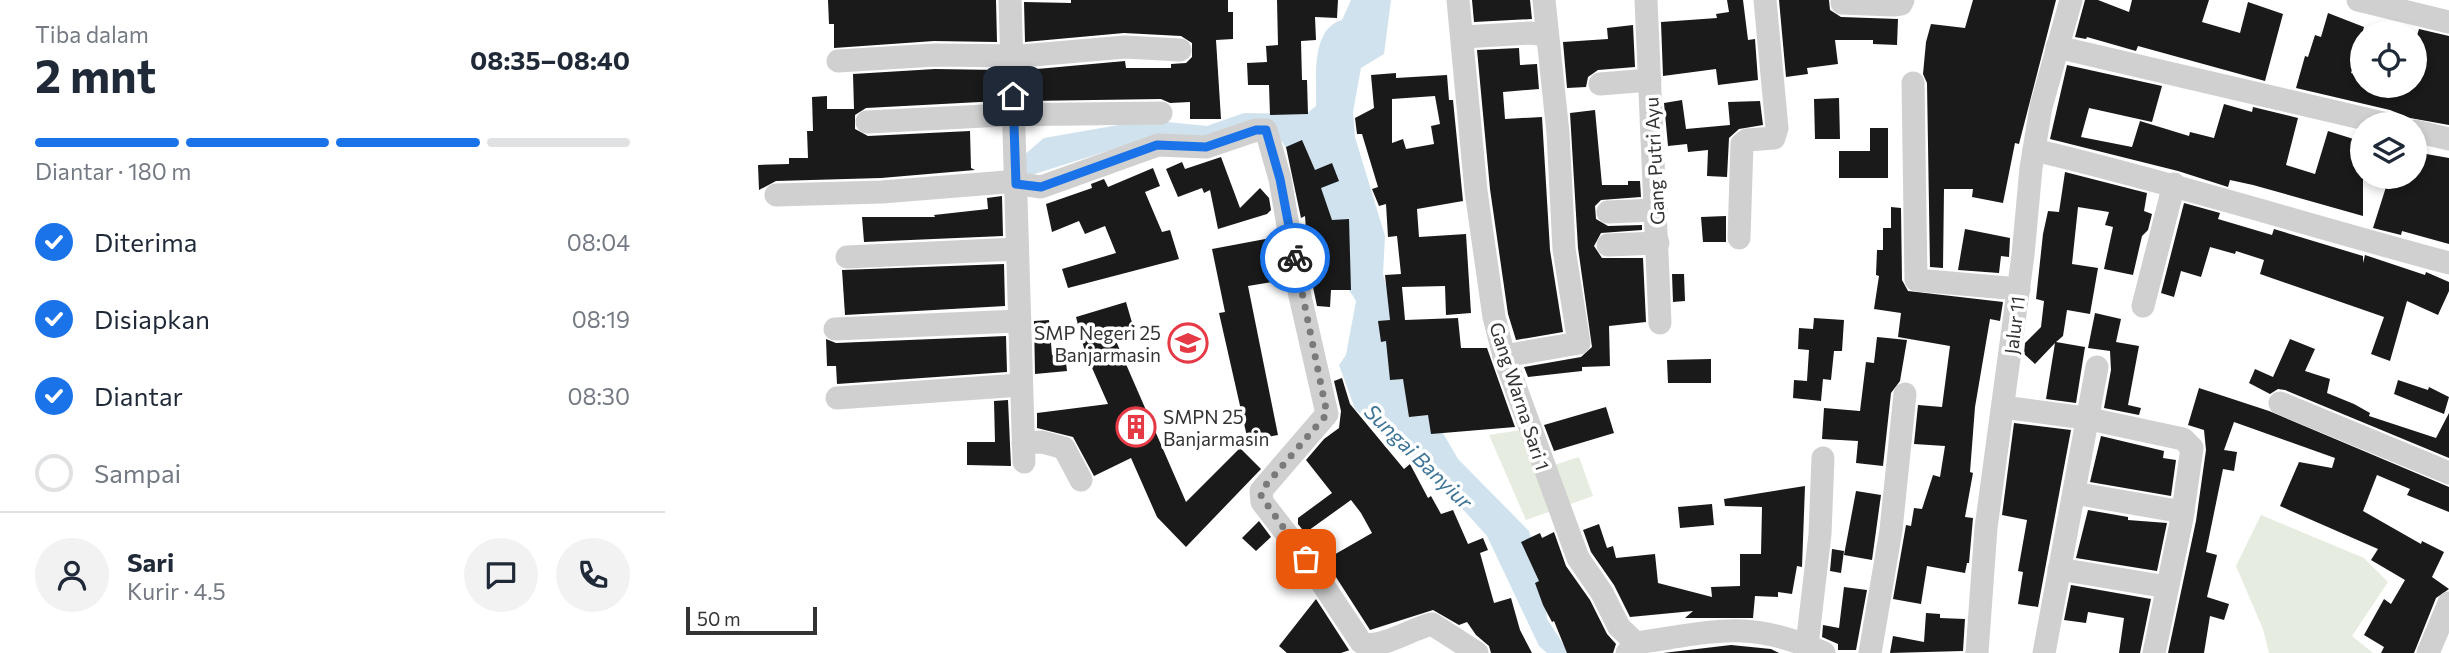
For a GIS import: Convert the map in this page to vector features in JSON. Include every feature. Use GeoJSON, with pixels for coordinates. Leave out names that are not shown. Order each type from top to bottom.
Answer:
{"type":"FeatureCollection","features":[{"type":"Feature","properties":{"kind":"street"},"geometry":{"type":"LineString","coordinates":[[1010,0],[1024,452],[1042,442],[1064,449],[1081,480]]}},
{"type":"Feature","properties":{"kind":"street","name":"Gang Warna Sari 1"},"geometry":{"type":"LineString","coordinates":[[1458,0],[1476,191],[1493,317],[1504,356],[1578,558],[1602,593],[1631,648]]}},
{"type":"Feature","properties":{"kind":"street"},"geometry":{"type":"LineString","coordinates":[[1504,356],[1579,343],[1564,249],[1558,133],[1544,0]]}},
{"type":"Feature","properties":{"kind":"street","name":"Gang Putri Ayu"},"geometry":{"type":"LineString","coordinates":[[1646,0],[1660,323]]}},
{"type":"Feature","properties":{"kind":"street"},"geometry":{"type":"LineString","coordinates":[[1739,238],[1742,144],[1747,140],[1776,136],[1777,121],[1765,0]]}},
{"type":"Feature","properties":{"kind":"street"},"geometry":{"type":"LineString","coordinates":[[1842,2],[1892,5],[1901,4],[1903,0]]}},
{"type":"Feature","properties":{"kind":"street","name":"Jalur 11"},"geometry":{"type":"LineString","coordinates":[[1977,653],[1986,528],[2019,289],[2034,150],[2057,47],[2071,0]]}},
{"type":"Feature","properties":{"kind":"street"},"geometry":{"type":"LineString","coordinates":[[2358,0],[2449,22]]}},
{"type":"Feature","properties":{"kind":"street"},"geometry":{"type":"LineString","coordinates":[[1463,37],[1530,33],[1547,35]]}},
{"type":"Feature","properties":{"kind":"street"},"geometry":{"type":"LineString","coordinates":[[838,61],[1125,47],[1180,50]]}},
{"type":"Feature","properties":{"kind":"street"},"geometry":{"type":"LineString","coordinates":[[2057,47],[2350,115]]}},
{"type":"Feature","properties":{"kind":"street"},"geometry":{"type":"LineString","coordinates":[[1600,84],[1650,80]]}},
{"type":"Feature","properties":{"kind":"street"},"geometry":{"type":"LineString","coordinates":[[1913,83],[1916,280],[2019,289]]}},
{"type":"Feature","properties":{"kind":"street"},"geometry":{"type":"LineString","coordinates":[[867,121],[1161,113]]}},
{"type":"Feature","properties":{"kind":"street"},"geometry":{"type":"LineString","coordinates":[[776,195],[882,192],[1006,182],[1041,187],[1157,145],[1206,147],[1256,130],[1266,130],[1280,179],[1300,296],[1327,414],[1261,491],[1262,502],[1306,559],[1366,646],[1383,646],[1411,628],[1432,624],[1477,653]]}},
{"type":"Feature","properties":{"kind":"street"},"geometry":{"type":"LineString","coordinates":[[2427,134],[2449,139]]}},
{"type":"Feature","properties":{"kind":"street"},"geometry":{"type":"LineString","coordinates":[[2034,150],[2173,184],[2280,218],[2449,262]]}},
{"type":"Feature","properties":{"kind":"street"},"geometry":{"type":"LineString","coordinates":[[2143,306],[2173,184]]}},
{"type":"Feature","properties":{"kind":"street"},"geometry":{"type":"LineString","coordinates":[[1608,212],[1656,210]]}},
{"type":"Feature","properties":{"kind":"street"},"geometry":{"type":"LineString","coordinates":[[1608,245],[1658,243]]}},
{"type":"Feature","properties":{"kind":"street"},"geometry":{"type":"LineString","coordinates":[[847,257],[1017,249]]}},
{"type":"Feature","properties":{"kind":"street"},"geometry":{"type":"LineString","coordinates":[[835,329],[1019,321]]}},
{"type":"Feature","properties":{"kind":"street"},"geometry":{"type":"LineString","coordinates":[[2045,653],[2097,367]]}},
{"type":"Feature","properties":{"kind":"street"},"geometry":{"type":"LineString","coordinates":[[837,398],[1020,385]]}},
{"type":"Feature","properties":{"kind":"street"},"geometry":{"type":"LineString","coordinates":[[1870,653],[1891,530],[1905,394]]}},
{"type":"Feature","properties":{"kind":"street"},"geometry":{"type":"LineString","coordinates":[[2280,403],[2449,473]]}},
{"type":"Feature","properties":{"kind":"street"},"geometry":{"type":"LineString","coordinates":[[2003,407],[2089,419],[2183,439],[2188,443],[2193,453],[2154,653]]}},
{"type":"Feature","properties":{"kind":"street"},"geometry":{"type":"LineString","coordinates":[[1631,648],[1741,628],[1764,631],[1815,649],[1823,458]]}},
{"type":"Feature","properties":{"kind":"street"},"geometry":{"type":"LineString","coordinates":[[2074,493],[2183,512]]}},
{"type":"Feature","properties":{"kind":"street"},"geometry":{"type":"LineString","coordinates":[[2059,569],[2167,587]]}},
{"type":"Feature","properties":{"kind":"street"},"geometry":{"type":"LineString","coordinates":[[2428,653],[2449,603]]}},
{"type":"Feature","properties":{"kind":"shaded area"},"geometry":{"type":"Polygon","coordinates":[[[1521,430],[1536,471],[1579,457],[1593,496],[1526,520],[1489,435],[1521,430]]]}},
{"type":"Feature","properties":{"kind":"shaded area"},"geometry":{"type":"Polygon","coordinates":[[[2261,515],[2364,558],[2388,582],[2352,636],[2373,653],[2269,653],[2263,629],[2236,566],[2261,515]]]}},
{"type":"Feature","properties":{"kind":"water","name":"Sungai Banyiur"},"geometry":{"type":"Polygon","coordinates":[[[1351,0],[1391,0],[1384,54],[1361,68],[1353,112],[1355,137],[1385,236],[1383,274],[1395,321],[1433,416],[1458,459],[1529,531],[1542,577],[1547,619],[1569,653],[1547,653],[1539,646],[1487,536],[1441,485],[1355,409],[1339,365],[1346,355],[1356,301],[1327,262],[1292,158],[1271,128],[1199,142],[1152,137],[1025,177],[1024,155],[1044,138],[1147,120],[1207,126],[1244,113],[1306,114],[1316,106],[1316,69],[1320,44],[1332,25],[1342,20],[1351,0]]]}},
{"type":"Feature","properties":{"kind":"building"},"geometry":{"type":"Polygon","coordinates":[[[828,0],[996,0],[997,42],[934,41],[834,48],[834,24],[829,24],[828,0]]]}},
{"type":"Feature","properties":{"kind":"building"},"geometry":{"type":"Polygon","coordinates":[[[1071,0],[1228,0],[1228,12],[1233,12],[1233,39],[1216,40],[1221,119],[1190,119],[1190,102],[1170,103],[1161,99],[1027,101],[1026,70],[1125,61],[1126,68],[1171,68],[1171,64],[1186,63],[1192,57],[1192,43],[1181,36],[1124,33],[1025,42],[1024,2],[1071,3],[1071,0]]]}},
{"type":"Feature","properties":{"kind":"building"},"geometry":{"type":"Polygon","coordinates":[[[1277,0],[1338,0],[1337,18],[1315,17],[1316,40],[1301,41],[1302,80],[1307,80],[1308,114],[1270,115],[1269,85],[1248,85],[1247,63],[1267,62],[1266,46],[1278,45],[1277,0]]]}},
{"type":"Feature","properties":{"kind":"building"},"geometry":{"type":"Polygon","coordinates":[[[1472,0],[1530,0],[1532,19],[1474,22],[1472,0]]]}},
{"type":"Feature","properties":{"kind":"building"},"geometry":{"type":"Polygon","coordinates":[[[1727,0],[1743,0],[1748,40],[1755,39],[1758,80],[1718,85],[1716,69],[1663,76],[1661,22],[1717,18],[1716,14],[1729,12],[1727,0]]]}},
{"type":"Feature","properties":{"kind":"building"},"geometry":{"type":"Polygon","coordinates":[[[1779,0],[1829,0],[1830,10],[1841,17],[1898,19],[1897,45],[1873,44],[1873,40],[1835,40],[1838,64],[1807,68],[1808,74],[1786,77],[1779,0]]]}},
{"type":"Feature","properties":{"kind":"building"},"geometry":{"type":"Polygon","coordinates":[[[1973,0],[2056,0],[2019,144],[2015,143],[2003,203],[1972,197],[1973,189],[1944,189],[1943,268],[1930,267],[1927,83],[1923,74],[1926,42],[1931,24],[1965,28],[1973,0]]]}},
{"type":"Feature","properties":{"kind":"building"},"geometry":{"type":"Polygon","coordinates":[[[2085,0],[2098,0],[2129,12],[2132,0],[2209,0],[2202,22],[2240,33],[2248,2],[2283,14],[2265,81],[2138,46],[2136,51],[2087,37],[2075,37],[2085,0]]]}},
{"type":"Feature","properties":{"kind":"building"},"geometry":{"type":"Polygon","coordinates":[[[2328,13],[2350,22],[2350,98],[2427,98],[2427,31],[2449,36],[2449,125],[2427,121],[2427,112],[2395,112],[2296,88],[2305,56],[2308,57],[2315,35],[2321,37],[2328,13]]]}},
{"type":"Feature","properties":{"kind":"building"},"geometry":{"type":"Polygon","coordinates":[[[1633,25],[1635,67],[1598,70],[1588,77],[1586,87],[1567,88],[1563,42],[1608,39],[1607,28],[1633,25]]]}},
{"type":"Feature","properties":{"kind":"building"},"geometry":{"type":"Polygon","coordinates":[[[1519,48],[1520,65],[1537,64],[1539,89],[1503,92],[1505,119],[1542,117],[1550,250],[1563,332],[1516,340],[1508,314],[1490,189],[1477,50],[1519,48]]]}},
{"type":"Feature","properties":{"kind":"building"},"geometry":{"type":"Polygon","coordinates":[[[2067,65],[2162,86],[2152,122],[2089,108],[2081,137],[2132,147],[2140,121],[2189,136],[2190,132],[2214,138],[2224,104],[2252,112],[2253,107],[2298,118],[2286,165],[2315,174],[2328,131],[2350,138],[2350,189],[2363,189],[2363,216],[2230,180],[2228,187],[2178,171],[2050,139],[2067,65]]]}},
{"type":"Feature","properties":{"kind":"building"},"geometry":{"type":"Polygon","coordinates":[[[935,69],[998,70],[999,101],[866,108],[855,115],[855,129],[868,136],[970,131],[971,168],[975,170],[881,178],[776,181],[759,190],[758,165],[789,164],[789,158],[808,158],[807,131],[813,131],[812,97],[827,96],[827,109],[854,109],[853,74],[935,69]]]}},
{"type":"Feature","properties":{"kind":"building"},"geometry":{"type":"Polygon","coordinates":[[[1396,73],[1396,78],[1447,75],[1449,100],[1453,100],[1463,201],[1417,209],[1419,237],[1466,234],[1471,313],[1446,315],[1445,286],[1402,287],[1405,320],[1458,318],[1461,348],[1487,348],[1515,427],[1431,434],[1428,415],[1409,417],[1403,379],[1390,380],[1386,341],[1381,342],[1378,321],[1390,320],[1385,275],[1401,274],[1397,236],[1388,237],[1386,204],[1379,206],[1372,189],[1378,187],[1362,134],[1357,134],[1355,118],[1374,108],[1371,75],[1396,73]],[[1435,96],[1392,99],[1392,143],[1403,139],[1406,149],[1434,144],[1431,126],[1440,124],[1435,96]]]}},
{"type":"Feature","properties":{"kind":"building"},"geometry":{"type":"Polygon","coordinates":[[[1839,98],[1840,139],[1815,139],[1814,99],[1839,98]]]}},
{"type":"Feature","properties":{"kind":"building"},"geometry":{"type":"Polygon","coordinates":[[[1682,100],[1686,129],[1730,125],[1728,102],[1760,101],[1763,125],[1739,129],[1729,138],[1727,177],[1707,176],[1708,150],[1688,152],[1687,144],[1668,146],[1664,103],[1682,100]]]}},
{"type":"Feature","properties":{"kind":"building"},"geometry":{"type":"Polygon","coordinates":[[[1595,110],[1602,185],[1628,185],[1628,181],[1640,181],[1641,197],[1601,200],[1595,206],[1596,219],[1608,226],[1642,225],[1642,230],[1601,233],[1594,246],[1602,258],[1643,258],[1646,322],[1609,326],[1610,366],[1582,367],[1582,371],[1528,377],[1524,367],[1581,357],[1592,347],[1578,248],[1570,113],[1595,110]]]}},
{"type":"Feature","properties":{"kind":"building"},"geometry":{"type":"Polygon","coordinates":[[[1870,128],[1888,128],[1888,178],[1839,178],[1839,151],[1870,151],[1870,128]]]}},
{"type":"Feature","properties":{"kind":"building"},"geometry":{"type":"Polygon","coordinates":[[[1302,140],[1315,170],[1332,163],[1339,181],[1321,188],[1332,220],[1349,219],[1351,290],[1331,290],[1330,307],[1317,306],[1309,268],[1310,244],[1307,244],[1305,216],[1301,218],[1286,147],[1302,140]]]}},
{"type":"Feature","properties":{"kind":"building"},"geometry":{"type":"Polygon","coordinates":[[[2427,154],[2449,158],[2449,244],[2402,231],[2401,235],[2373,228],[2385,189],[2427,189],[2427,154]]]}},
{"type":"Feature","properties":{"kind":"building"},"geometry":{"type":"Polygon","coordinates":[[[1221,157],[1240,208],[1260,188],[1269,198],[1271,210],[1267,214],[1218,229],[1210,190],[1204,193],[1202,188],[1178,197],[1166,169],[1182,162],[1185,169],[1221,157]]]}},
{"type":"Feature","properties":{"kind":"building"},"geometry":{"type":"Polygon","coordinates":[[[1153,168],[1160,186],[1145,192],[1162,232],[1170,230],[1179,259],[1068,288],[1062,269],[1116,253],[1105,226],[1085,234],[1079,221],[1052,232],[1046,204],[1092,188],[1091,184],[1104,179],[1108,187],[1153,168]]]}},
{"type":"Feature","properties":{"kind":"building"},"geometry":{"type":"Polygon","coordinates":[[[2065,172],[2147,193],[2144,211],[2152,214],[2148,230],[2142,236],[2133,275],[2104,269],[2113,227],[2105,225],[2109,212],[2078,207],[2072,264],[2098,268],[2090,314],[2067,310],[2063,336],[2056,342],[2085,347],[2076,403],[2046,399],[2055,343],[2035,364],[2024,354],[2025,343],[2041,327],[2044,301],[2036,299],[2043,234],[2048,211],[2059,212],[2065,172]]]}},
{"type":"Feature","properties":{"kind":"building"},"geometry":{"type":"Polygon","coordinates":[[[1002,196],[1003,236],[864,242],[862,217],[935,217],[934,215],[988,209],[987,198],[1002,196]]]}},
{"type":"Feature","properties":{"kind":"building"},"geometry":{"type":"Polygon","coordinates":[[[2184,203],[2220,213],[2218,219],[2272,235],[2274,229],[2363,256],[2363,263],[2365,255],[2425,275],[2426,272],[2449,282],[2449,291],[2438,315],[2407,301],[2390,361],[2371,354],[2384,317],[2260,274],[2264,260],[2236,251],[2235,254],[2210,247],[2201,277],[2181,271],[2174,297],[2161,293],[2184,203]]]}},
{"type":"Feature","properties":{"kind":"building"},"geometry":{"type":"Polygon","coordinates":[[[1891,207],[1901,208],[1902,280],[1908,291],[2003,302],[2000,321],[1990,319],[1975,407],[1970,472],[1973,473],[1965,517],[1973,518],[1969,563],[1965,573],[1927,566],[1921,604],[1893,599],[1906,525],[1911,526],[1914,508],[1922,509],[1933,475],[1940,477],[1945,446],[1914,444],[1918,405],[1942,407],[1950,346],[1898,337],[1901,313],[1874,309],[1879,276],[1876,275],[1877,250],[1883,250],[1883,228],[1891,228],[1891,207]]]}},
{"type":"Feature","properties":{"kind":"building"},"geometry":{"type":"Polygon","coordinates":[[[1726,216],[1726,242],[1703,242],[1701,217],[1726,216]]]}},
{"type":"Feature","properties":{"kind":"building"},"geometry":{"type":"Polygon","coordinates":[[[1965,229],[2010,238],[2009,257],[2001,256],[1999,273],[1958,270],[1965,229]]]}},
{"type":"Feature","properties":{"kind":"building"},"geometry":{"type":"Polygon","coordinates":[[[1276,237],[1283,280],[1248,286],[1278,435],[1248,441],[1219,313],[1225,312],[1212,249],[1276,237]]]}},
{"type":"Feature","properties":{"kind":"building"},"geometry":{"type":"Polygon","coordinates":[[[1004,264],[1005,306],[845,315],[842,270],[1004,264]]]}},
{"type":"Feature","properties":{"kind":"building"},"geometry":{"type":"Polygon","coordinates":[[[1672,274],[1684,274],[1685,301],[1673,302],[1672,274]]]}},
{"type":"Feature","properties":{"kind":"building"},"geometry":{"type":"Polygon","coordinates":[[[1126,302],[1133,326],[1112,332],[1186,502],[1240,448],[1261,469],[1186,547],[1157,517],[1131,458],[1094,476],[1073,437],[1037,428],[1037,413],[1108,404],[1085,352],[1076,317],[1126,302]]]}},
{"type":"Feature","properties":{"kind":"building"},"geometry":{"type":"Polygon","coordinates":[[[2095,313],[2121,319],[2116,342],[2139,346],[2128,405],[2141,408],[2139,415],[2104,408],[2111,370],[2110,351],[2088,348],[2095,313]]]}},
{"type":"Feature","properties":{"kind":"building"},"geometry":{"type":"Polygon","coordinates":[[[1814,318],[1844,320],[1842,351],[1834,351],[1831,380],[1823,379],[1821,401],[1793,398],[1794,380],[1807,381],[1809,350],[1798,349],[1799,328],[1813,329],[1814,318]]]}},
{"type":"Feature","properties":{"kind":"building"},"geometry":{"type":"Polygon","coordinates":[[[1049,320],[1052,355],[1065,354],[1067,371],[1035,374],[1034,321],[1049,320]]]}},
{"type":"Feature","properties":{"kind":"building"},"geometry":{"type":"Polygon","coordinates":[[[1006,336],[1007,372],[837,384],[836,366],[827,366],[826,339],[836,343],[1006,336]]]}},
{"type":"Feature","properties":{"kind":"building"},"geometry":{"type":"Polygon","coordinates":[[[1877,337],[1907,340],[1900,381],[1891,393],[1883,466],[1856,463],[1858,441],[1822,439],[1824,408],[1860,411],[1866,362],[1874,363],[1877,337]]]}},
{"type":"Feature","properties":{"kind":"building"},"geometry":{"type":"Polygon","coordinates":[[[2290,339],[2315,349],[2305,371],[2330,379],[2327,393],[2354,404],[2370,413],[2369,416],[2436,438],[2449,413],[2449,458],[2285,390],[2278,389],[2270,394],[2249,383],[2255,369],[2273,377],[2290,339]]]}},
{"type":"Feature","properties":{"kind":"building"},"geometry":{"type":"Polygon","coordinates":[[[1711,359],[1711,383],[1668,383],[1667,360],[1711,359]]]}},
{"type":"Feature","properties":{"kind":"building"},"geometry":{"type":"Polygon","coordinates":[[[1342,378],[1350,404],[1404,469],[1410,464],[1428,498],[1431,496],[1441,514],[1453,510],[1468,544],[1483,538],[1488,550],[1480,553],[1494,603],[1511,598],[1520,630],[1532,653],[1491,653],[1489,646],[1476,635],[1467,622],[1459,625],[1433,610],[1370,630],[1325,560],[1372,533],[1361,513],[1351,500],[1305,533],[1298,524],[1298,518],[1332,493],[1306,460],[1324,439],[1339,428],[1341,411],[1334,381],[1342,378]]]}},
{"type":"Feature","properties":{"kind":"building"},"geometry":{"type":"Polygon","coordinates":[[[2398,380],[2428,390],[2429,387],[2449,397],[2444,414],[2394,394],[2398,380]]]}},
{"type":"Feature","properties":{"kind":"building"},"geometry":{"type":"Polygon","coordinates":[[[2199,388],[2269,411],[2449,487],[2449,512],[2407,495],[2410,489],[2377,475],[2363,511],[2421,544],[2422,541],[2444,552],[2432,577],[2449,589],[2436,598],[2414,653],[2381,653],[2384,647],[2364,635],[2384,599],[2391,604],[2405,580],[2371,560],[2378,549],[2280,506],[2299,462],[2332,468],[2335,458],[2234,422],[2224,450],[2237,452],[2234,471],[2223,469],[2206,552],[2217,555],[2207,597],[2229,604],[2224,620],[2210,616],[2204,653],[2168,653],[2196,521],[2206,450],[2204,430],[2188,425],[2199,388]]]}},
{"type":"Feature","properties":{"kind":"building"},"geometry":{"type":"Polygon","coordinates":[[[1008,400],[1011,466],[967,465],[967,442],[995,442],[994,401],[1008,400]]]}},
{"type":"Feature","properties":{"kind":"building"},"geometry":{"type":"Polygon","coordinates":[[[1606,407],[1614,433],[1554,451],[1544,425],[1606,407]]]}},
{"type":"Feature","properties":{"kind":"building"},"geometry":{"type":"Polygon","coordinates":[[[2014,423],[2071,430],[2038,607],[2018,604],[2023,572],[2018,571],[2027,520],[2002,515],[2014,423]]]}},
{"type":"Feature","properties":{"kind":"building"},"geometry":{"type":"Polygon","coordinates":[[[2101,436],[2164,451],[2163,458],[2176,460],[2171,496],[2090,482],[2101,436]]]}},
{"type":"Feature","properties":{"kind":"building"},"geometry":{"type":"Polygon","coordinates":[[[1805,486],[1802,567],[1797,566],[1792,594],[1778,592],[1778,597],[1755,596],[1753,618],[1685,618],[1693,611],[1630,617],[1614,585],[1591,552],[1583,530],[1599,524],[1607,548],[1613,546],[1616,558],[1655,554],[1658,583],[1712,597],[1711,587],[1740,586],[1740,554],[1761,554],[1762,507],[1725,506],[1724,499],[1805,486]]]}},
{"type":"Feature","properties":{"kind":"building"},"geometry":{"type":"Polygon","coordinates":[[[1856,491],[1881,495],[1872,560],[1844,555],[1856,491]]]}},
{"type":"Feature","properties":{"kind":"building"},"geometry":{"type":"Polygon","coordinates":[[[1712,504],[1714,525],[1680,528],[1678,507],[1712,504]]]}},
{"type":"Feature","properties":{"kind":"building"},"geometry":{"type":"Polygon","coordinates":[[[2088,510],[2128,517],[2128,520],[2167,523],[2157,571],[2076,558],[2088,510]]]}},
{"type":"Feature","properties":{"kind":"building"},"geometry":{"type":"Polygon","coordinates":[[[1259,521],[1271,537],[1256,551],[1242,538],[1259,521]]]}},
{"type":"Feature","properties":{"kind":"building"},"geometry":{"type":"Polygon","coordinates":[[[1554,532],[1566,566],[1590,600],[1607,634],[1616,644],[1613,653],[1567,653],[1554,621],[1552,622],[1543,605],[1535,583],[1539,581],[1521,542],[1540,533],[1542,538],[1554,532]]]}},
{"type":"Feature","properties":{"kind":"building"},"geometry":{"type":"Polygon","coordinates":[[[1832,549],[1844,551],[1841,573],[1830,571],[1832,549]]]}},
{"type":"Feature","properties":{"kind":"building"},"geometry":{"type":"Polygon","coordinates":[[[2071,585],[2151,599],[2140,653],[2119,653],[2124,618],[2088,612],[2086,623],[2064,620],[2071,585]]]}},
{"type":"Feature","properties":{"kind":"building"},"geometry":{"type":"Polygon","coordinates":[[[1844,587],[1867,590],[1856,650],[1838,650],[1838,644],[1822,637],[1823,625],[1839,628],[1844,587]]]}},
{"type":"Feature","properties":{"kind":"building"},"geometry":{"type":"Polygon","coordinates":[[[1316,599],[1350,650],[1341,653],[1287,653],[1279,646],[1316,599]]]}},
{"type":"Feature","properties":{"kind":"building"},"geometry":{"type":"Polygon","coordinates":[[[1926,613],[1940,614],[1940,618],[1965,619],[1963,651],[1890,653],[1893,636],[1924,642],[1926,613]]]}},
{"type":"Feature","properties":{"kind":"building"},"geometry":{"type":"Polygon","coordinates":[[[1731,645],[1771,649],[1779,653],[1663,653],[1731,645]]]}},
{"type":"Feature","properties":{"kind":"way so far"},"geometry":{"type":"LineString","coordinates":[[1295,258],[1300,296],[1327,414],[1323,422],[1265,486],[1261,496],[1262,502],[1306,559]]}},
{"type":"Feature","properties":{"kind":"place","name":"SMP Negeri 25 Banjarmasin"},"geometry":{"type":"Point","coordinates":[1188,343]}},
{"type":"Feature","properties":{"kind":"place","name":"SMPN 25 Banjarmasin"},"geometry":{"type":"Point","coordinates":[1136,427]}},
{"type":"Feature","properties":{"kind":"route"},"geometry":{"type":"LineString","coordinates":[[1013,96],[1016,184],[1041,187],[1157,145],[1206,147],[1226,143],[1256,130],[1266,130],[1280,179],[1295,258]]}}]}
